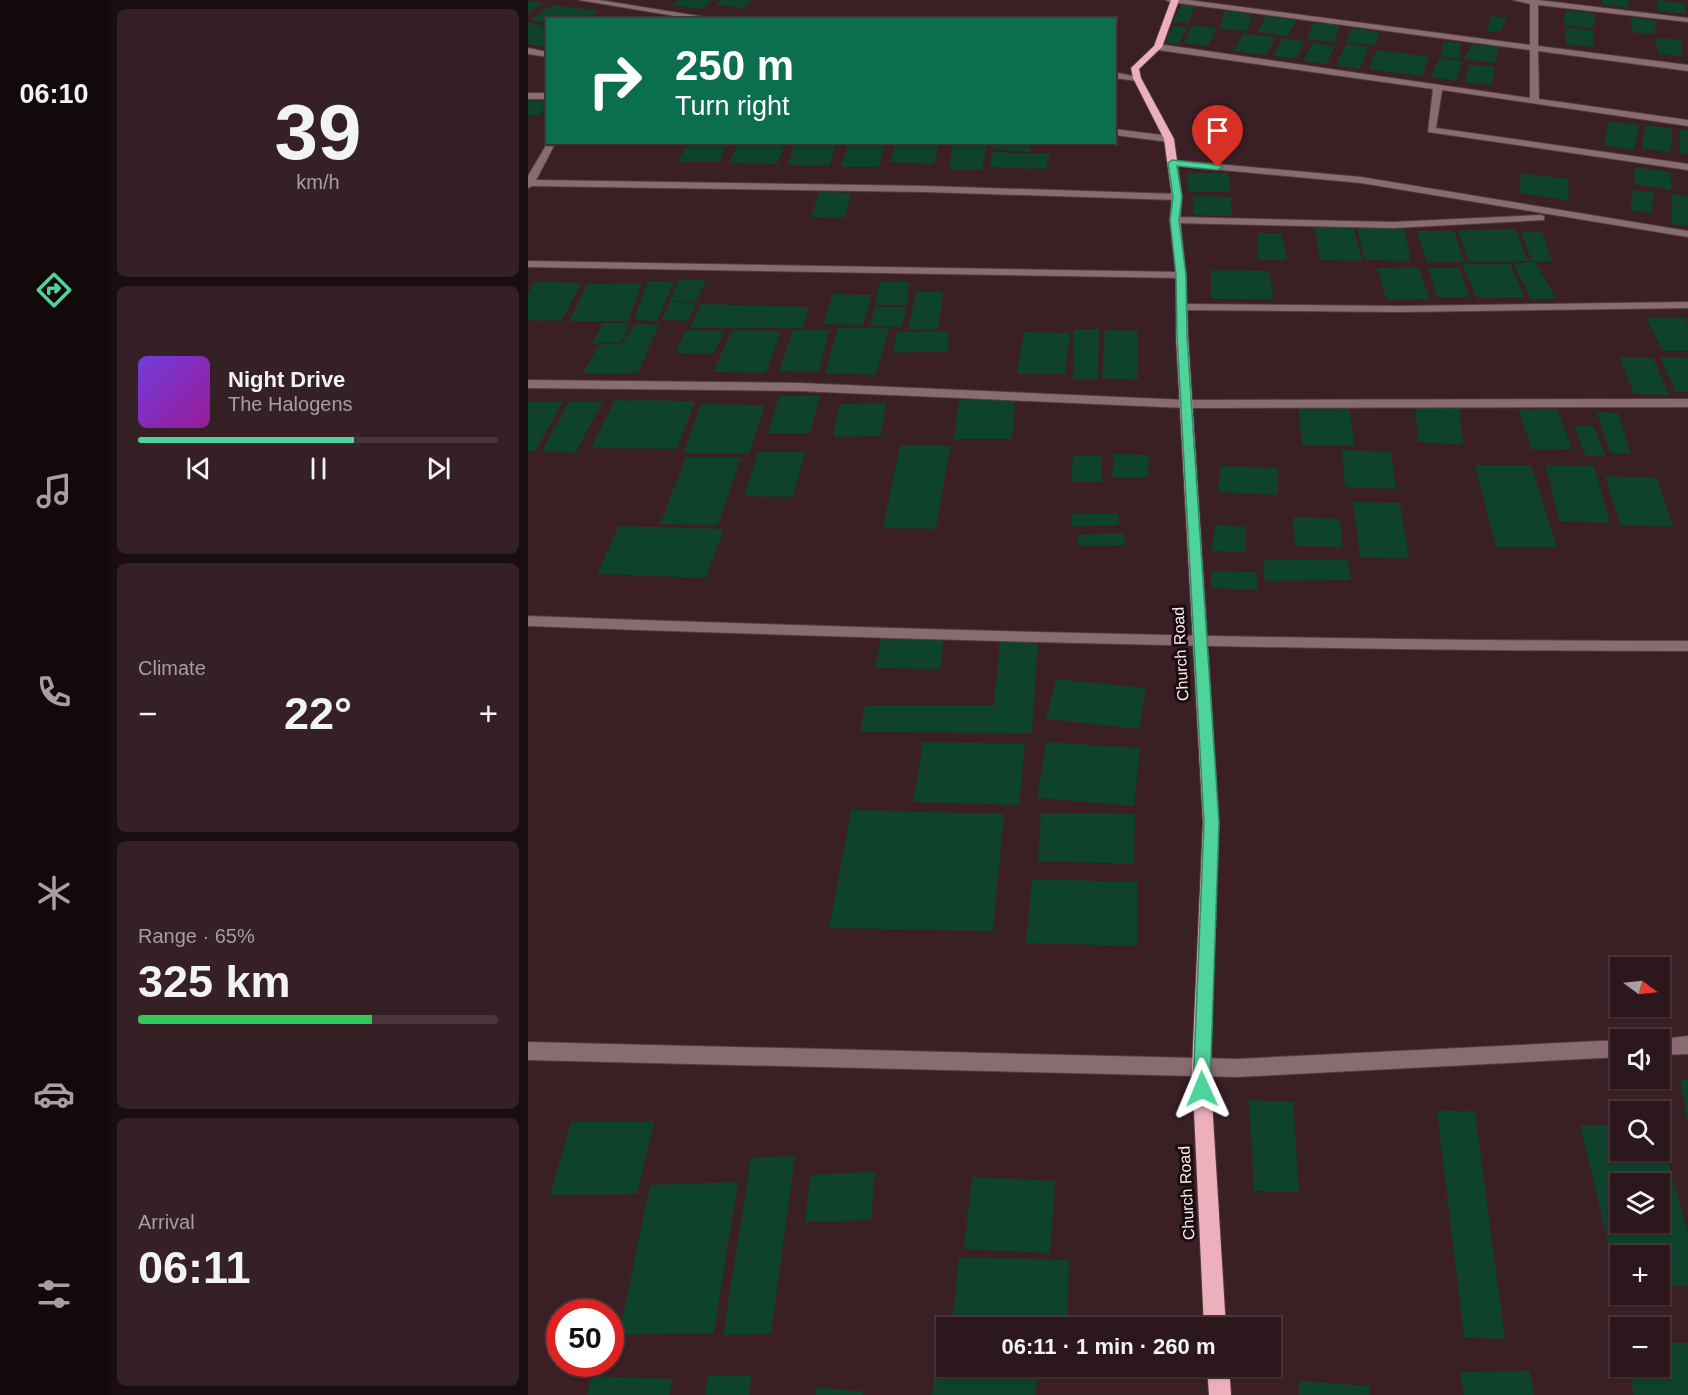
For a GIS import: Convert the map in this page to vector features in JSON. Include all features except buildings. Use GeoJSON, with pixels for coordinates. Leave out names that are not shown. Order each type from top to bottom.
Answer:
{"type":"FeatureCollection","features":[{"type":"Feature","properties":{"kind":"main road"},"geometry":{"type":"LineString","coordinates":[[1137,78],[1135,68],[1158,47],[1175,0]]}},
{"type":"Feature","properties":{"kind":"main road","name":"Church Road"},"geometry":{"type":"LineString","coordinates":[[1137,78],[1169,139],[1177,197],[1174,220],[1181,275],[1186,404],[1211,823],[1201,1068],[1214,1317]]}},
{"type":"Feature","properties":{"kind":"main road"},"geometry":{"type":"LineString","coordinates":[[1219,1377],[1220,1395]]}},
{"type":"Feature","properties":{"kind":"street"},"geometry":{"type":"LineString","coordinates":[[583,0],[706,18]]}},
{"type":"Feature","properties":{"kind":"street"},"geometry":{"type":"LineString","coordinates":[[1170,0],[1688,68]]}},
{"type":"Feature","properties":{"kind":"street"},"geometry":{"type":"LineString","coordinates":[[1517,0],[1688,20]]}},
{"type":"Feature","properties":{"kind":"street"},"geometry":{"type":"LineString","coordinates":[[1534,1],[1534,100]]}},
{"type":"Feature","properties":{"kind":"street"},"geometry":{"type":"LineString","coordinates":[[660,18],[667,12]]}},
{"type":"Feature","properties":{"kind":"street"},"geometry":{"type":"LineString","coordinates":[[1158,47],[1688,123]]}},
{"type":"Feature","properties":{"kind":"street"},"geometry":{"type":"LineString","coordinates":[[528,51],[546,55]]}},
{"type":"Feature","properties":{"kind":"street"},"geometry":{"type":"LineString","coordinates":[[1116,75],[1137,78]]}},
{"type":"Feature","properties":{"kind":"street"},"geometry":{"type":"LineString","coordinates":[[1438,87],[1431,130],[1688,167]]}},
{"type":"Feature","properties":{"kind":"street"},"geometry":{"type":"LineString","coordinates":[[528,96],[546,96]]}},
{"type":"Feature","properties":{"kind":"street"},"geometry":{"type":"LineString","coordinates":[[1116,132],[1169,139]]}},
{"type":"Feature","properties":{"kind":"street"},"geometry":{"type":"LineString","coordinates":[[551,144],[528,184],[926,189],[1177,197]]}},
{"type":"Feature","properties":{"kind":"street"},"geometry":{"type":"LineString","coordinates":[[1172,163],[1360,180],[1688,234]]}},
{"type":"Feature","properties":{"kind":"street"},"geometry":{"type":"LineString","coordinates":[[1174,220],[1393,225],[1573,216]]}},
{"type":"Feature","properties":{"kind":"street"},"geometry":{"type":"LineString","coordinates":[[528,264],[1181,275]]}},
{"type":"Feature","properties":{"kind":"street"},"geometry":{"type":"LineString","coordinates":[[1182,307],[1400,309],[1688,305]]}},
{"type":"Feature","properties":{"kind":"street"},"geometry":{"type":"LineString","coordinates":[[528,384],[799,387],[1186,404],[1688,403]]}},
{"type":"Feature","properties":{"kind":"street"},"geometry":{"type":"LineString","coordinates":[[528,621],[975,637],[1200,642],[1443,646],[1688,646]]}},
{"type":"Feature","properties":{"kind":"street"},"geometry":{"type":"LineString","coordinates":[[1670,1046],[1688,1045]]}},
{"type":"Feature","properties":{"kind":"street"},"geometry":{"type":"LineString","coordinates":[[528,1051],[1237,1068],[1610,1049]]}},
{"type":"Feature","properties":{"kind":"route"},"geometry":{"type":"LineString","coordinates":[[1202,1089],[1211,823],[1182,336],[1181,275],[1174,220],[1177,197],[1172,163],[1218,167]]}}]}
